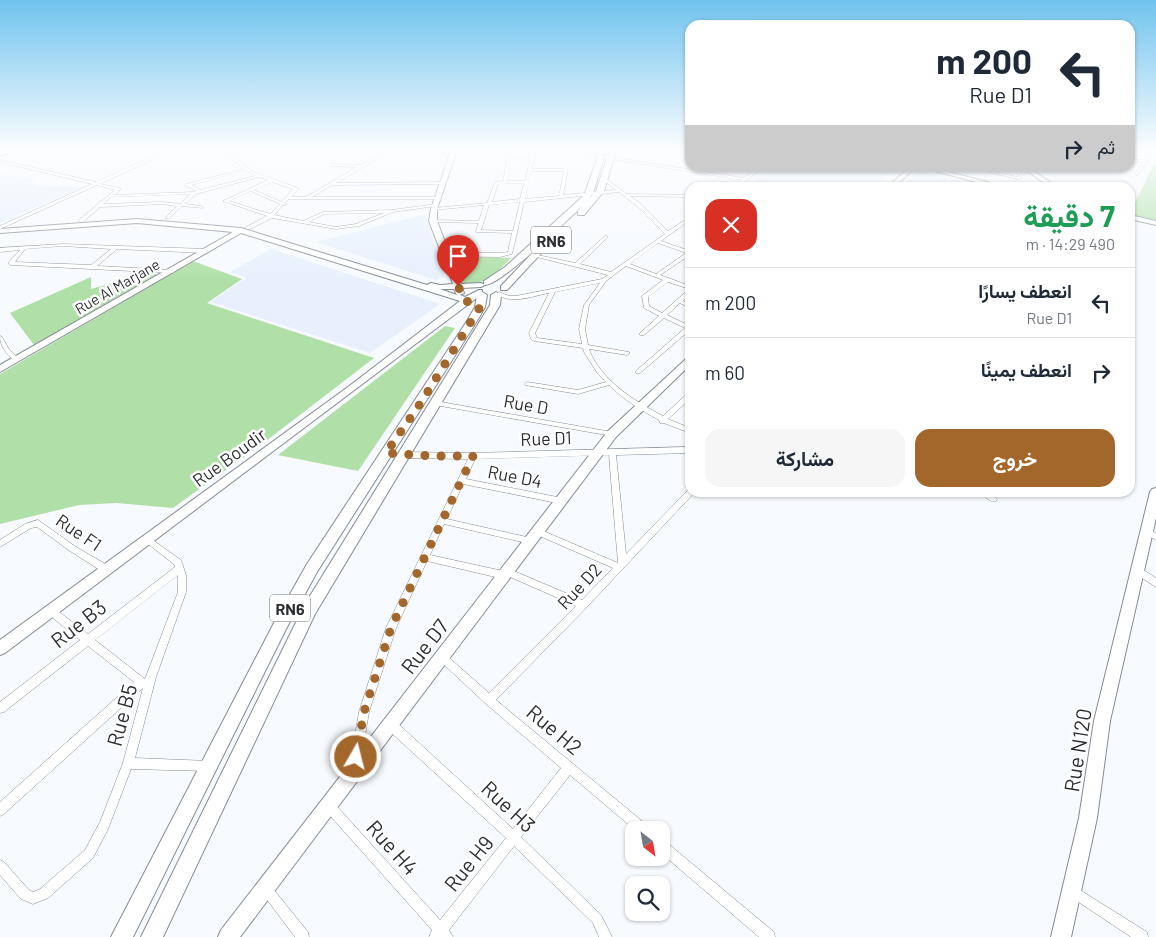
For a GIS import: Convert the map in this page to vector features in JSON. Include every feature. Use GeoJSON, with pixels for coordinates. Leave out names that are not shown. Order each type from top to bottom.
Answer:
{"type":"FeatureCollection","features":[{"type":"Feature","properties":{"kind":"main road"},"geometry":{"type":"LineString","coordinates":[[441,194],[435,207],[433,222],[465,301]]}},
{"type":"Feature","properties":{"kind":"main road","name":"RN6"},"geometry":{"type":"LineString","coordinates":[[122,937],[312,568],[508,269],[584,200],[588,194]]}},
{"type":"Feature","properties":{"kind":"main road","name":"RN6"},"geometry":{"type":"LineString","coordinates":[[152,937],[310,609],[435,403],[491,294],[590,206],[599,194]]}},
{"type":"Feature","properties":{"kind":"main road"},"geometry":{"type":"LineString","coordinates":[[1,228],[138,217],[233,224],[431,285],[458,286],[491,294]]}},
{"type":"Feature","properties":{"kind":"main road"},"geometry":{"type":"LineString","coordinates":[[1135,218],[1156,223]]}},
{"type":"Feature","properties":{"kind":"main road"},"geometry":{"type":"LineString","coordinates":[[1,228],[137,221],[226,228],[264,237],[465,301],[475,303],[491,294]]}},
{"type":"Feature","properties":{"kind":"main road","name":"Rue Al Marjane"},"geometry":{"type":"LineString","coordinates":[[0,369],[239,231],[248,228]]}},
{"type":"Feature","properties":{"kind":"main road","name":"Rue Boudir"},"geometry":{"type":"LineString","coordinates":[[0,648],[351,389],[465,301],[491,294]]}},
{"type":"Feature","properties":{"kind":"main road","name":"Rue D7"},"geometry":{"type":"LineString","coordinates":[[228,937],[329,806],[354,770],[443,658],[534,536],[606,451],[612,434],[685,365]]}},
{"type":"Feature","properties":{"kind":"main road"},"geometry":{"type":"LineString","coordinates":[[386,453],[403,455]]}},
{"type":"Feature","properties":{"kind":"main road","name":"Rue N120"},"geometry":{"type":"LineString","coordinates":[[1061,937],[1088,818],[1102,722],[1137,570],[1152,527],[1156,492]]}},
{"type":"Feature","properties":{"kind":"street"},"geometry":{"type":"LineString","coordinates":[[1,228],[74,194]]}},
{"type":"Feature","properties":{"kind":"street"},"geometry":{"type":"LineString","coordinates":[[81,221],[113,194]]}},
{"type":"Feature","properties":{"kind":"street"},"geometry":{"type":"LineString","coordinates":[[111,196],[160,194]]}},
{"type":"Feature","properties":{"kind":"street"},"geometry":{"type":"LineString","coordinates":[[167,218],[195,194]]}},
{"type":"Feature","properties":{"kind":"street"},"geometry":{"type":"LineString","coordinates":[[242,194],[225,201],[271,216],[344,228],[392,211]]}},
{"type":"Feature","properties":{"kind":"street"},"geometry":{"type":"LineString","coordinates":[[260,194],[284,204]]}},
{"type":"Feature","properties":{"kind":"street"},"geometry":{"type":"LineString","coordinates":[[248,228],[271,216],[293,194]]}},
{"type":"Feature","properties":{"kind":"street"},"geometry":{"type":"LineString","coordinates":[[307,198],[314,194]]}},
{"type":"Feature","properties":{"kind":"street"},"geometry":{"type":"LineString","coordinates":[[491,194],[478,229],[479,232],[515,232]]}},
{"type":"Feature","properties":{"kind":"street"},"geometry":{"type":"LineString","coordinates":[[445,254],[500,255],[511,251],[524,194]]}},
{"type":"Feature","properties":{"kind":"street"},"geometry":{"type":"LineString","coordinates":[[304,222],[324,212],[392,211],[488,204],[582,194]]}},
{"type":"Feature","properties":{"kind":"street"},"geometry":{"type":"LineString","coordinates":[[626,195],[685,196]]}},
{"type":"Feature","properties":{"kind":"street"},"geometry":{"type":"LineString","coordinates":[[626,195],[668,234]]}},
{"type":"Feature","properties":{"kind":"street"},"geometry":{"type":"LineString","coordinates":[[290,198],[440,198]]}},
{"type":"Feature","properties":{"kind":"street"},"geometry":{"type":"LineString","coordinates":[[99,206],[182,204],[201,207]]}},
{"type":"Feature","properties":{"kind":"street"},"geometry":{"type":"LineString","coordinates":[[433,222],[481,222]]}},
{"type":"Feature","properties":{"kind":"street"},"geometry":{"type":"LineString","coordinates":[[685,222],[604,280],[584,306],[581,317],[582,334],[586,348],[595,366],[610,383],[639,407],[662,421],[685,429]]}},
{"type":"Feature","properties":{"kind":"street"},"geometry":{"type":"LineString","coordinates":[[576,265],[606,237]]}},
{"type":"Feature","properties":{"kind":"street"},"geometry":{"type":"LineString","coordinates":[[657,241],[685,251]]}},
{"type":"Feature","properties":{"kind":"street"},"geometry":{"type":"LineString","coordinates":[[0,250],[63,245],[206,251]]}},
{"type":"Feature","properties":{"kind":"street"},"geometry":{"type":"LineString","coordinates":[[93,266],[116,247]]}},
{"type":"Feature","properties":{"kind":"street"},"geometry":{"type":"LineString","coordinates":[[24,248],[11,263],[172,271]]}},
{"type":"Feature","properties":{"kind":"street"},"geometry":{"type":"LineString","coordinates":[[535,255],[612,274]]}},
{"type":"Feature","properties":{"kind":"street"},"geometry":{"type":"LineString","coordinates":[[657,275],[685,256]]}},
{"type":"Feature","properties":{"kind":"street"},"geometry":{"type":"LineString","coordinates":[[625,264],[668,279],[685,288]]}},
{"type":"Feature","properties":{"kind":"street"},"geometry":{"type":"LineString","coordinates":[[668,279],[645,297],[648,309],[685,326]]}},
{"type":"Feature","properties":{"kind":"street"},"geometry":{"type":"LineString","coordinates":[[491,294],[553,290],[604,280]]}},
{"type":"Feature","properties":{"kind":"street"},"geometry":{"type":"LineString","coordinates":[[553,290],[532,333],[532,338],[541,341],[627,353]]}},
{"type":"Feature","properties":{"kind":"street"},"geometry":{"type":"LineString","coordinates":[[642,334],[685,295]]}},
{"type":"Feature","properties":{"kind":"street"},"geometry":{"type":"LineString","coordinates":[[679,301],[685,304]]}},
{"type":"Feature","properties":{"kind":"street"},"geometry":{"type":"LineString","coordinates":[[638,372],[685,331]]}},
{"type":"Feature","properties":{"kind":"street"},"geometry":{"type":"LineString","coordinates":[[0,338],[3,351],[16,359]]}},
{"type":"Feature","properties":{"kind":"street"},"geometry":{"type":"LineString","coordinates":[[527,384],[578,392],[610,383]]}},
{"type":"Feature","properties":{"kind":"street"},"geometry":{"type":"LineString","coordinates":[[662,421],[685,400]]}},
{"type":"Feature","properties":{"kind":"street","name":"Rue D"},"geometry":{"type":"LineString","coordinates":[[435,403],[612,434]]}},
{"type":"Feature","properties":{"kind":"street","name":"Rue D1"},"geometry":{"type":"LineString","coordinates":[[403,455],[473,456],[685,450]]}},
{"type":"Feature","properties":{"kind":"street"},"geometry":{"type":"LineString","coordinates":[[443,521],[534,536],[621,565],[606,451]]}},
{"type":"Feature","properties":{"kind":"street"},"geometry":{"type":"LineString","coordinates":[[354,770],[364,712],[391,628],[473,456]]}},
{"type":"Feature","properties":{"kind":"street","name":"Rue D4"},"geometry":{"type":"LineString","coordinates":[[462,481],[562,501]]}},
{"type":"Feature","properties":{"kind":"street","name":"Rue D2"},"geometry":{"type":"LineString","coordinates":[[489,700],[583,605],[685,497]]}},
{"type":"Feature","properties":{"kind":"street","name":"Rue F1"},"geometry":{"type":"LineString","coordinates":[[0,544],[33,524],[38,523],[73,549],[106,569]]}},
{"type":"Feature","properties":{"kind":"street"},"geometry":{"type":"LineString","coordinates":[[148,539],[178,562],[180,568]]}},
{"type":"Feature","properties":{"kind":"street"},"geometry":{"type":"LineString","coordinates":[[424,557],[506,573],[583,605]]}},
{"type":"Feature","properties":{"kind":"street","name":"Rue B3"},"geometry":{"type":"LineString","coordinates":[[0,708],[180,568]]}},
{"type":"Feature","properties":{"kind":"street","name":"Rue B5"},"geometry":{"type":"LineString","coordinates":[[0,866],[25,895],[33,898],[44,894],[89,854],[104,825],[128,763],[145,684],[182,592],[180,568]]}},
{"type":"Feature","properties":{"kind":"street"},"geometry":{"type":"LineString","coordinates":[[1137,570],[1156,583]]}},
{"type":"Feature","properties":{"kind":"street","name":"Rue B5"},"geometry":{"type":"LineString","coordinates":[[51,611],[145,684]]}},
{"type":"Feature","properties":{"kind":"street","name":"Rue H2"},"geometry":{"type":"LineString","coordinates":[[443,658],[489,700],[633,821]]}},
{"type":"Feature","properties":{"kind":"street"},"geometry":{"type":"LineString","coordinates":[[0,810],[145,684]]}},
{"type":"Feature","properties":{"kind":"street","name":"Rue H3"},"geometry":{"type":"LineString","coordinates":[[390,724],[514,838],[597,919],[606,937]]}},
{"type":"Feature","properties":{"kind":"street"},"geometry":{"type":"LineString","coordinates":[[128,763],[209,766]]}},
{"type":"Feature","properties":{"kind":"street","name":"Rue H9"},"geometry":{"type":"LineString","coordinates":[[441,935],[569,767]]}},
{"type":"Feature","properties":{"kind":"street","name":"Rue H4"},"geometry":{"type":"LineString","coordinates":[[329,806],[441,935]]}},
{"type":"Feature","properties":{"kind":"street"},"geometry":{"type":"LineString","coordinates":[[670,853],[769,937]]}},
{"type":"Feature","properties":{"kind":"street"},"geometry":{"type":"LineString","coordinates":[[264,888],[303,937]]}},
{"type":"Feature","properties":{"kind":"street"},"geometry":{"type":"LineString","coordinates":[[1072,891],[1142,937]]}},
{"type":"Feature","properties":{"kind":"shaded area"},"geometry":{"type":"Polygon","coordinates":[[[0,194],[67,194],[0,223],[0,194]]]}},
{"type":"Feature","properties":{"kind":"shaded area"},"geometry":{"type":"Polygon","coordinates":[[[425,214],[444,276],[436,280],[316,242],[425,214]]]}},
{"type":"Feature","properties":{"kind":"shaded area"},"geometry":{"type":"Polygon","coordinates":[[[271,249],[440,304],[370,353],[210,302],[246,278],[230,272],[271,249]]]}},
{"type":"Feature","properties":{"kind":"green space"},"geometry":{"type":"Polygon","coordinates":[[[1139,194],[1156,194],[1156,222],[1135,216],[1135,203],[1139,194]]]}},
{"type":"Feature","properties":{"kind":"green space"},"geometry":{"type":"Polygon","coordinates":[[[450,256],[511,258],[488,278],[467,284],[459,282],[450,256]]]}},
{"type":"Feature","properties":{"kind":"green space"},"geometry":{"type":"Polygon","coordinates":[[[193,261],[242,279],[207,303],[374,358],[266,441],[173,508],[116,503],[79,505],[0,524],[0,374],[193,261]]]}},
{"type":"Feature","properties":{"kind":"green space"},"geometry":{"type":"Polygon","coordinates":[[[147,273],[157,274],[34,345],[10,313],[91,277],[91,289],[147,273]]]}},
{"type":"Feature","properties":{"kind":"green space"},"geometry":{"type":"Polygon","coordinates":[[[445,326],[455,328],[358,471],[278,455],[445,326]]]}},
{"type":"Feature","properties":{"kind":"route"},"geometry":{"type":"LineString","coordinates":[[356,757],[364,712],[391,628],[473,456],[386,453],[422,401],[480,307],[475,303],[465,301],[460,294],[458,286]]}}]}
